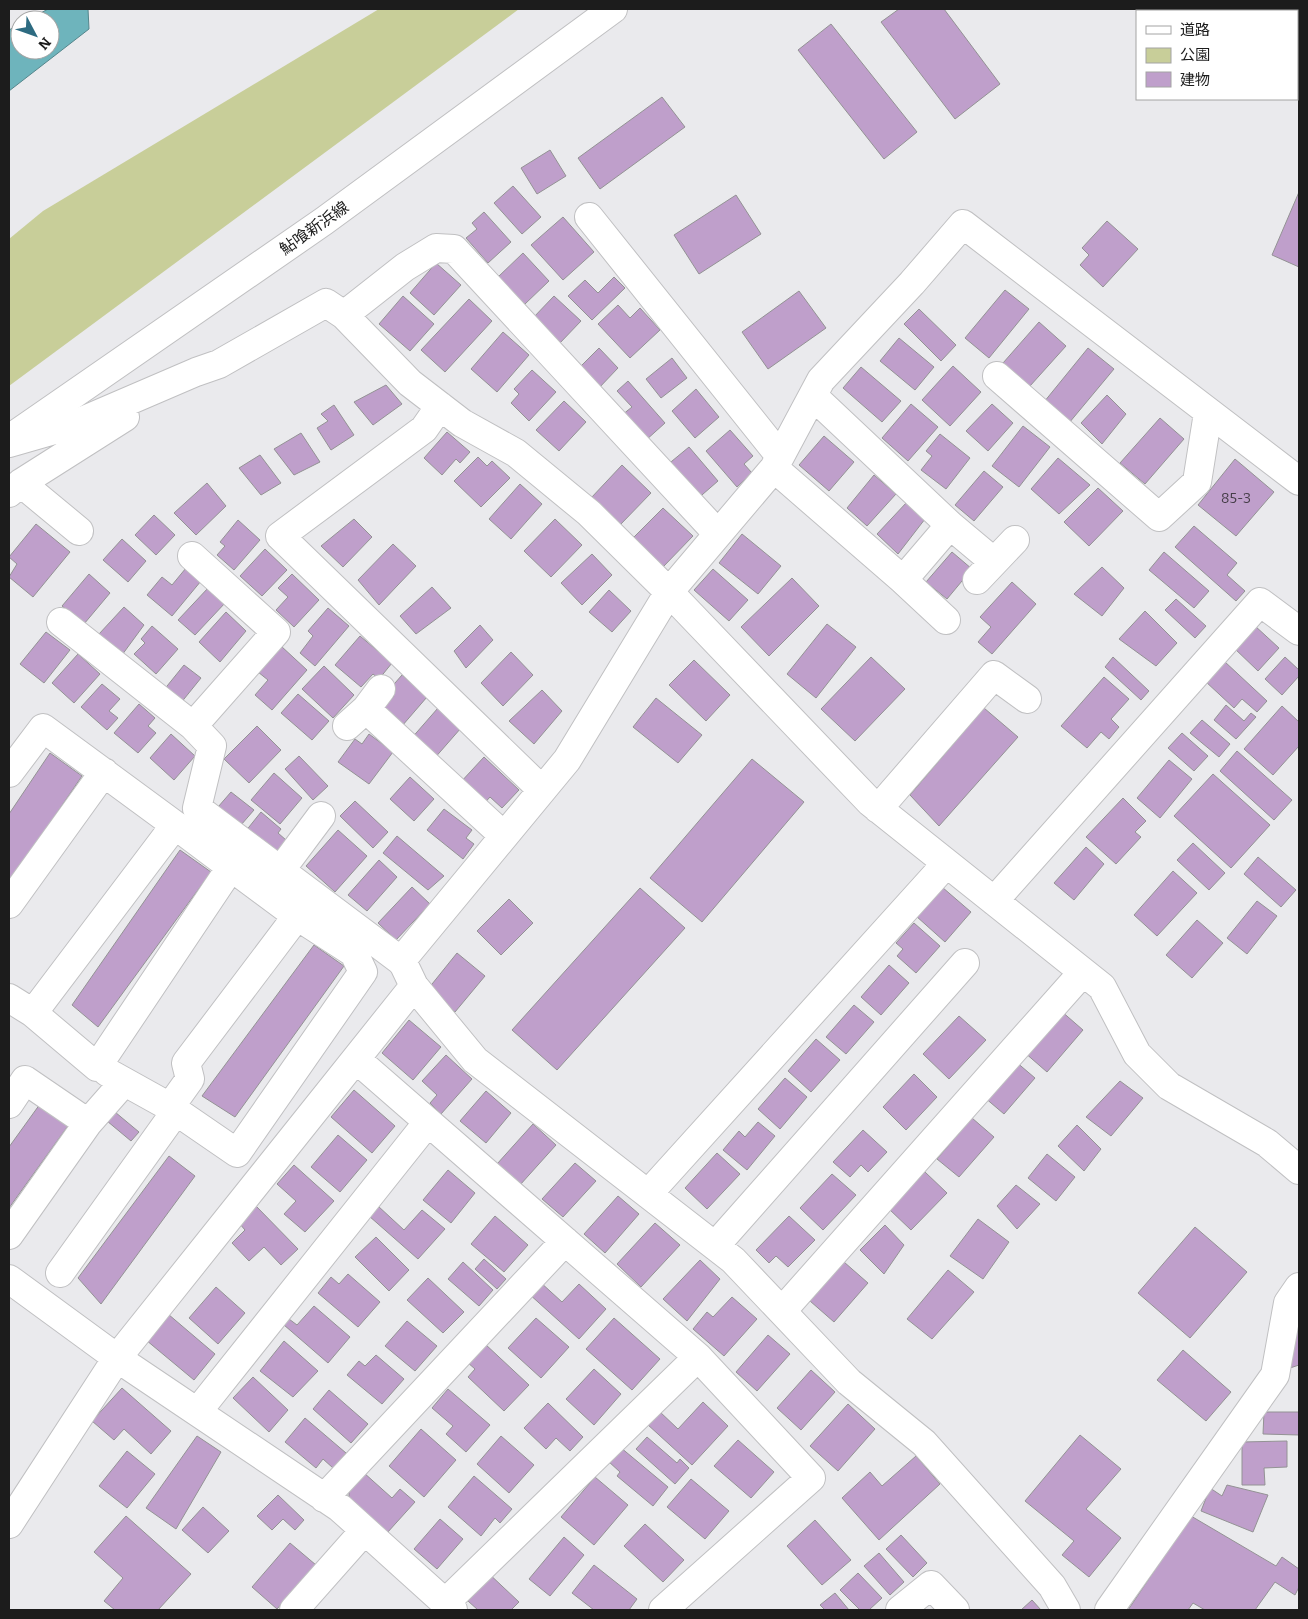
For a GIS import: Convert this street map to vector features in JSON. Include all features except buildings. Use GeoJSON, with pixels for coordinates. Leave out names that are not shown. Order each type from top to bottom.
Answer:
{"type":"FeatureCollection","features":[{"type":"Feature","properties":{"kind":"street","name":"鮎喰新浜線"},"geometry":{"type":"LineString","coordinates":[[9,439],[324,221],[613,9]]}},
{"type":"Feature","properties":{"kind":"street"},"geometry":{"type":"LineString","coordinates":[[589,217],[777,462],[946,620]]}},
{"type":"Feature","properties":{"kind":"street"},"geometry":{"type":"LineString","coordinates":[[401,961],[567,760],[669,592],[777,462],[821,380],[912,284],[963,224],[1299,481]]}},
{"type":"Feature","properties":{"kind":"street"},"geometry":{"type":"LineString","coordinates":[[344,315],[404,267],[436,248],[454,249],[718,534]]}},
{"type":"Feature","properties":{"kind":"street"},"geometry":{"type":"LineString","coordinates":[[9,443],[75,424],[219,364],[326,303],[344,315],[410,383],[462,422],[516,453],[589,513],[669,592],[870,802],[1102,987],[1137,1054],[1169,1086],[1267,1142],[1299,1170]]}},
{"type":"Feature","properties":{"kind":"street"},"geometry":{"type":"LineString","coordinates":[[79,531],[15,488],[196,372]]}},
{"type":"Feature","properties":{"kind":"street"},"geometry":{"type":"LineString","coordinates":[[997,376],[1159,517],[1197,482],[1208,413]]}},
{"type":"Feature","properties":{"kind":"street"},"geometry":{"type":"LineString","coordinates":[[813,396],[950,525],[985,570],[1014,540]]}},
{"type":"Feature","properties":{"kind":"street"},"geometry":{"type":"LineString","coordinates":[[440,406],[424,429],[280,536],[542,790]]}},
{"type":"Feature","properties":{"kind":"street"},"geometry":{"type":"LineString","coordinates":[[903,580],[950,525]]}},
{"type":"Feature","properties":{"kind":"street"},"geometry":{"type":"LineString","coordinates":[[192,556],[276,632],[193,726]]}},
{"type":"Feature","properties":{"kind":"street"},"geometry":{"type":"LineString","coordinates":[[994,901],[1260,602],[1299,631]]}},
{"type":"Feature","properties":{"kind":"street"},"geometry":{"type":"LineString","coordinates":[[61,622],[193,726],[212,746],[197,808],[401,961],[414,986],[475,1060],[733,1260],[849,1382],[924,1443],[1052,1586],[1066,1610]]}},
{"type":"Feature","properties":{"kind":"street"},"geometry":{"type":"LineString","coordinates":[[878,809],[994,675],[1027,699]]}},
{"type":"Feature","properties":{"kind":"street"},"geometry":{"type":"LineString","coordinates":[[365,708],[504,836]]}},
{"type":"Feature","properties":{"kind":"street"},"geometry":{"type":"LineString","coordinates":[[9,773],[43,728],[104,772],[297,916],[354,953],[363,972],[237,1153],[173,1109],[97,1067],[15,1003],[175,825]]}},
{"type":"Feature","properties":{"kind":"street"},"geometry":{"type":"LineString","coordinates":[[9,904],[104,772]]}},
{"type":"Feature","properties":{"kind":"street"},"geometry":{"type":"LineString","coordinates":[[280,871],[321,816]]}},
{"type":"Feature","properties":{"kind":"street"},"geometry":{"type":"LineString","coordinates":[[648,1194],[946,864]]}},
{"type":"Feature","properties":{"kind":"street"},"geometry":{"type":"LineString","coordinates":[[97,1067],[231,868]]}},
{"type":"Feature","properties":{"kind":"street"},"geometry":{"type":"LineString","coordinates":[[60,1273],[173,1109],[190,1079],[186,1063],[297,916]]}},
{"type":"Feature","properties":{"kind":"street"},"geometry":{"type":"LineString","coordinates":[[715,1246],[965,963]]}},
{"type":"Feature","properties":{"kind":"street"},"geometry":{"type":"LineString","coordinates":[[782,1311],[1082,972]]}},
{"type":"Feature","properties":{"kind":"street"},"geometry":{"type":"LineString","coordinates":[[9,1524],[117,1358],[357,1060],[414,986]]}},
{"type":"Feature","properties":{"kind":"street"},"geometry":{"type":"LineString","coordinates":[[357,1060],[698,1357],[811,1478],[663,1610]]}},
{"type":"Feature","properties":{"kind":"street"},"geometry":{"type":"LineString","coordinates":[[9,1104],[25,1080],[88,1123]]}},
{"type":"Feature","properties":{"kind":"street"},"geometry":{"type":"LineString","coordinates":[[9,1235],[88,1123],[124,1082]]}},
{"type":"Feature","properties":{"kind":"street"},"geometry":{"type":"LineString","coordinates":[[198,1411],[428,1122]]}},
{"type":"Feature","properties":{"kind":"street"},"geometry":{"type":"LineString","coordinates":[[324,1498],[565,1241]]}},
{"type":"Feature","properties":{"kind":"street"},"geometry":{"type":"LineString","coordinates":[[9,1279],[117,1358],[340,1508],[449,1607],[698,1357]]}},
{"type":"Feature","properties":{"kind":"street"},"geometry":{"type":"LineString","coordinates":[[1109,1610],[1275,1375],[1288,1303],[1299,1287]]}},
{"type":"Feature","properties":{"kind":"street"},"geometry":{"type":"LineString","coordinates":[[294,1610],[364,1531]]}},
{"type":"Feature","properties":{"kind":"street"},"geometry":{"type":"LineString","coordinates":[[900,1610],[931,1585],[955,1610]]}},
{"type":"Feature","properties":{"kind":"green space"},"geometry":{"type":"Polygon","coordinates":[[[379,9],[519,9],[9,386],[9,239],[43,211],[379,9]]]}},
{"type":"Feature","properties":{"kind":"water"},"geometry":{"type":"Polygon","coordinates":[[[88,9],[89,29],[60,51],[60,10],[46,10],[88,9]]]}},
{"type":"Feature","properties":{"kind":"water"},"geometry":{"type":"Polygon","coordinates":[[[9,30],[10,60],[49,60],[9,91],[9,30]]]}}]}
